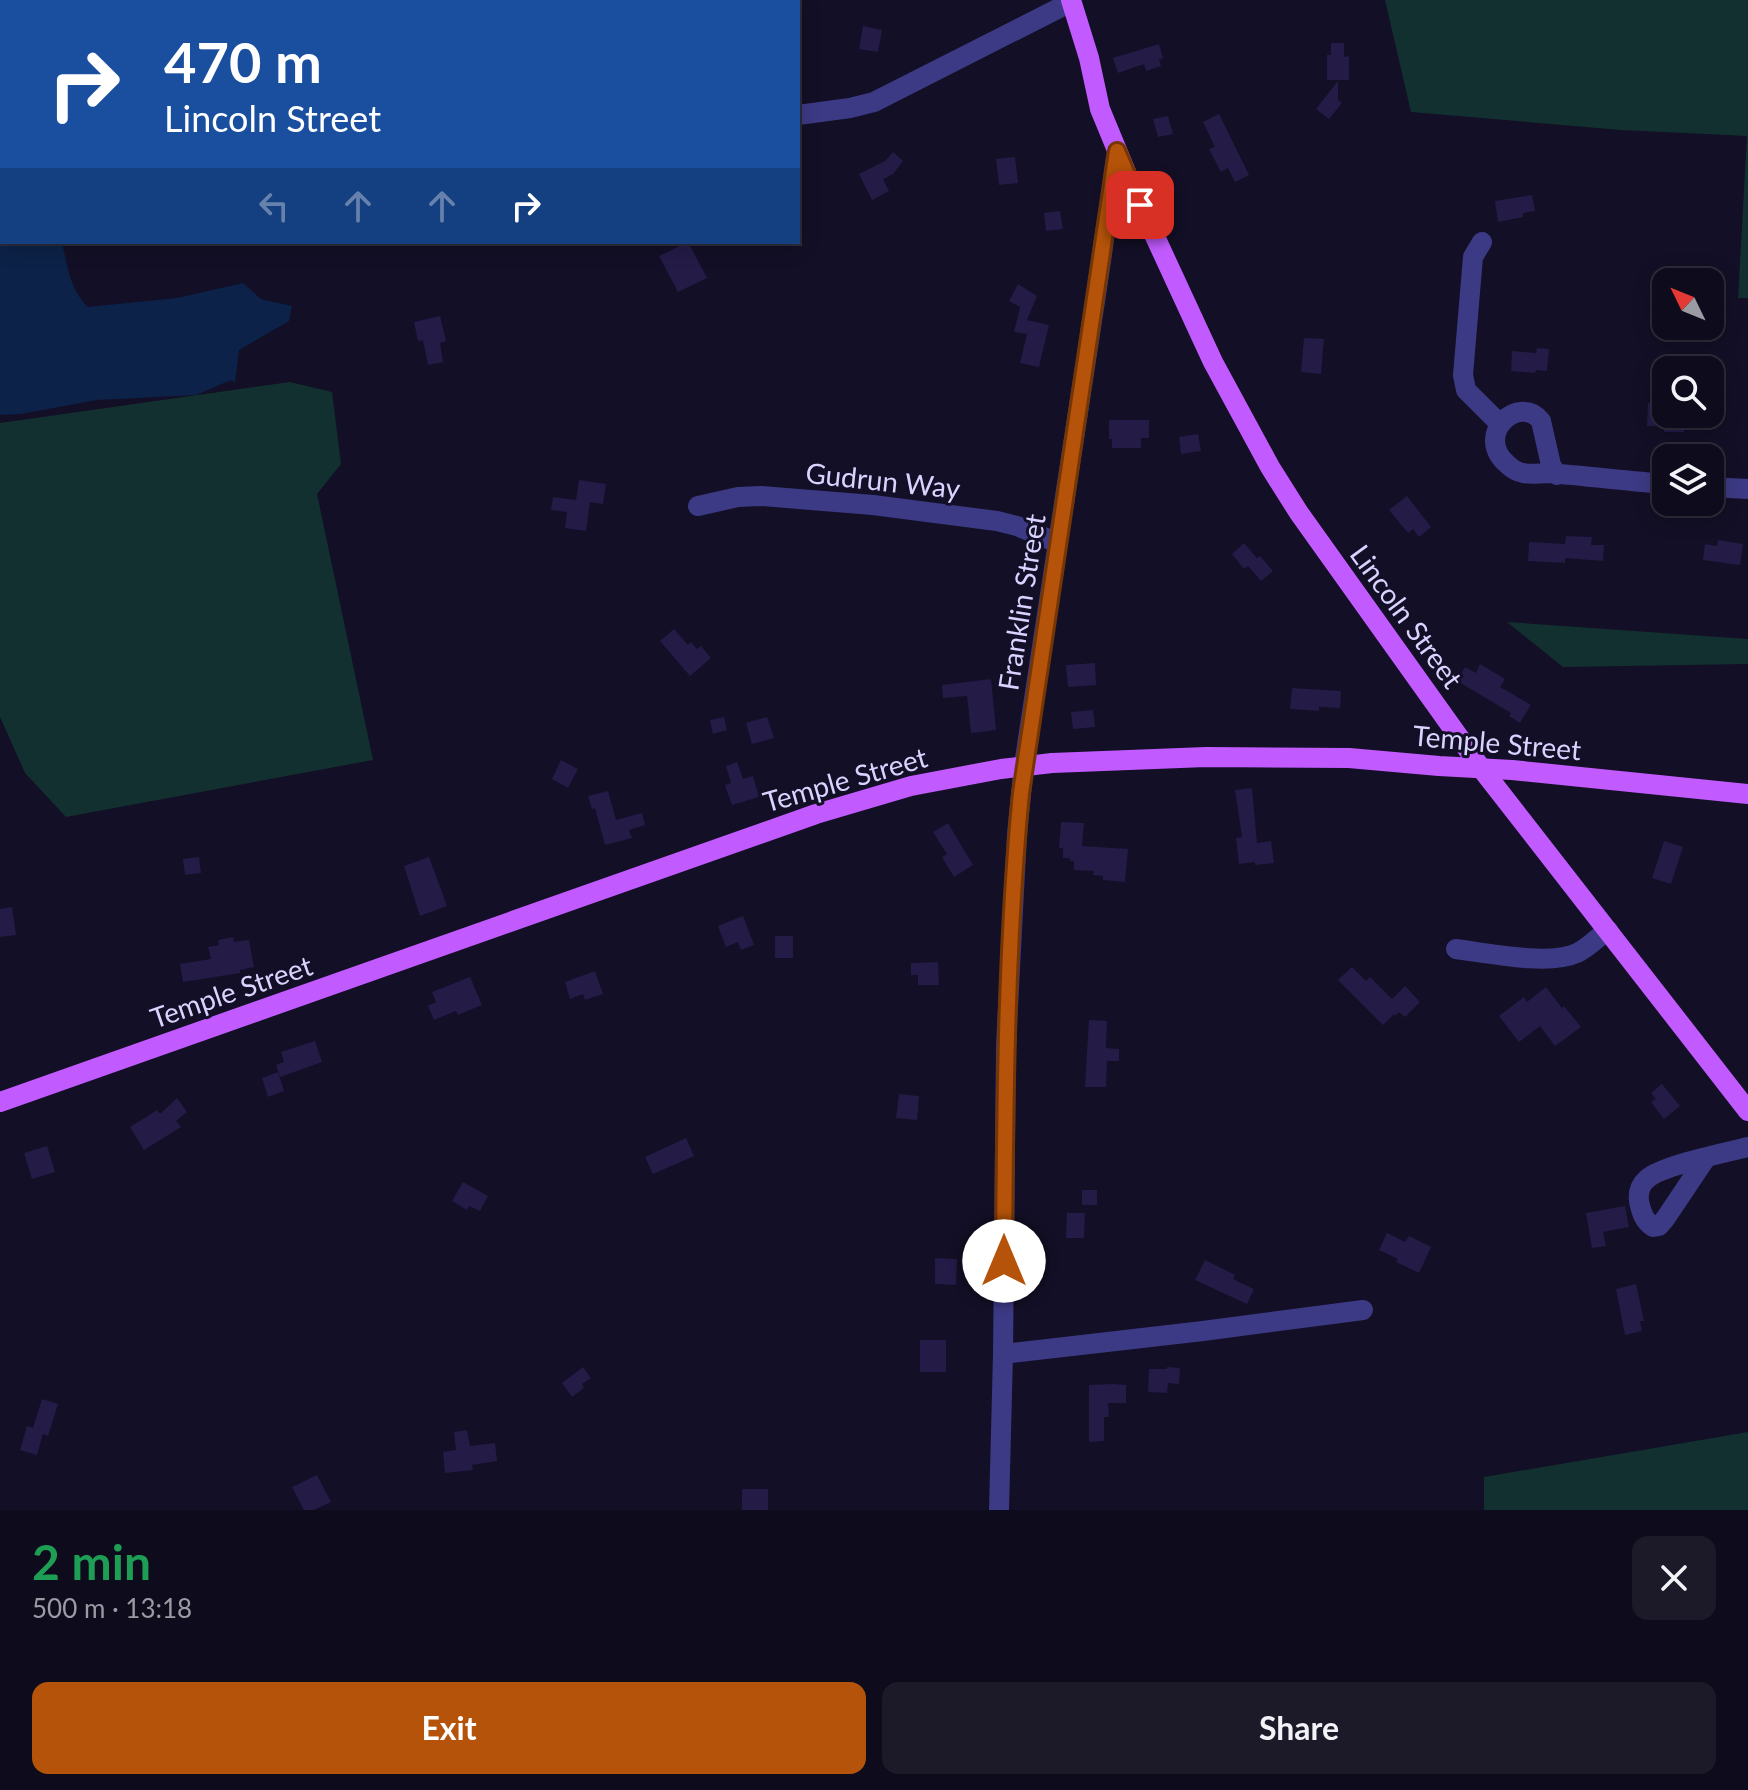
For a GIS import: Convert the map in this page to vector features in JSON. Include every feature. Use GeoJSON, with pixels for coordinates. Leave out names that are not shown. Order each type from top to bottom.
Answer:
{"type":"FeatureCollection","features":[{"type":"Feature","properties":{"kind":"main road"},"geometry":{"type":"LineString","coordinates":[[1071,1],[1089,58],[1100,109],[1117,151]]}},
{"type":"Feature","properties":{"kind":"main road","name":"Lincoln Street"},"geometry":{"type":"LineString","coordinates":[[1117,151],[1197,330],[1259,450],[1299,513],[1481,768],[1748,1111]]}},
{"type":"Feature","properties":{"kind":"main road","name":"Temple Street"},"geometry":{"type":"LineString","coordinates":[[0,1102],[805,817],[911,786],[1024,765],[1315,756],[1525,771],[1748,794]]}},
{"type":"Feature","properties":{"kind":"street"},"geometry":{"type":"LineString","coordinates":[[800,115],[874,102],[1071,1]]}},
{"type":"Feature","properties":{"kind":"street","name":"Franklin Street"},"geometry":{"type":"LineString","coordinates":[[999,1510],[1006,1045],[1017,834],[1024,765],[1117,151]]}},
{"type":"Feature","properties":{"kind":"street"},"geometry":{"type":"LineString","coordinates":[[1482,242],[1473,257],[1463,375],[1466,390],[1500,424]]}},
{"type":"Feature","properties":{"kind":"street"},"geometry":{"type":"LineString","coordinates":[[1557,475],[1551,465],[1546,437],[1537,415],[1517,413],[1500,424],[1494,440],[1500,456],[1505,463],[1522,473],[1652,483]]}},
{"type":"Feature","properties":{"kind":"street"},"geometry":{"type":"LineString","coordinates":[[1724,488],[1748,489]]}},
{"type":"Feature","properties":{"kind":"street","name":"Gudrun Way"},"geometry":{"type":"LineString","coordinates":[[698,506],[738,497],[761,496],[873,505],[997,521],[1058,543]]}},
{"type":"Feature","properties":{"kind":"street"},"geometry":{"type":"LineString","coordinates":[[1456,949],[1518,958],[1549,958],[1576,953],[1608,930]]}},
{"type":"Feature","properties":{"kind":"street"},"geometry":{"type":"LineString","coordinates":[[1706,1158],[1748,1147]]}},
{"type":"Feature","properties":{"kind":"street"},"geometry":{"type":"LineString","coordinates":[[1003,1354],[1363,1310]]}},
{"type":"Feature","properties":{"kind":"green space"},"geometry":{"type":"Polygon","coordinates":[[[1385,0],[1748,0],[1748,298],[1738,298],[1747,136],[1621,130],[1411,112],[1385,0]]]}},
{"type":"Feature","properties":{"kind":"green space"},"geometry":{"type":"Polygon","coordinates":[[[290,382],[332,392],[341,464],[317,494],[373,760],[66,817],[25,773],[0,717],[0,423],[290,382]]]}},
{"type":"Feature","properties":{"kind":"green space"},"geometry":{"type":"Polygon","coordinates":[[[1507,622],[1748,639],[1748,664],[1563,667],[1507,622]]]}},
{"type":"Feature","properties":{"kind":"green space"},"geometry":{"type":"Polygon","coordinates":[[[1748,1432],[1748,1510],[1484,1510],[1484,1477],[1748,1432]]]}},
{"type":"Feature","properties":{"kind":"water"},"geometry":{"type":"Polygon","coordinates":[[[0,244],[62,244],[73,285],[88,307],[177,298],[243,283],[261,299],[292,306],[289,321],[239,350],[235,383],[231,380],[196,395],[97,400],[0,415],[0,244]]]}},
{"type":"Feature","properties":{"kind":"building"},"geometry":{"type":"Polygon","coordinates":[[[863,26],[882,30],[878,52],[859,49],[863,26]]]}},
{"type":"Feature","properties":{"kind":"building"},"geometry":{"type":"Polygon","coordinates":[[[1331,43],[1344,43],[1344,57],[1349,56],[1349,80],[1327,80],[1327,55],[1331,55],[1331,43]]]}},
{"type":"Feature","properties":{"kind":"building"},"geometry":{"type":"Polygon","coordinates":[[[1159,44],[1163,58],[1159,60],[1161,66],[1146,71],[1144,64],[1118,73],[1113,58],[1159,44]]]}},
{"type":"Feature","properties":{"kind":"building"},"geometry":{"type":"Polygon","coordinates":[[[1338,81],[1338,100],[1342,103],[1329,119],[1316,109],[1338,81]]]}},
{"type":"Feature","properties":{"kind":"building"},"geometry":{"type":"Polygon","coordinates":[[[1219,114],[1249,175],[1235,182],[1228,168],[1221,172],[1209,149],[1215,147],[1203,122],[1219,114]]]}},
{"type":"Feature","properties":{"kind":"building"},"geometry":{"type":"Polygon","coordinates":[[[1168,116],[1173,134],[1158,137],[1153,119],[1168,116]]]}},
{"type":"Feature","properties":{"kind":"building"},"geometry":{"type":"Polygon","coordinates":[[[893,152],[903,161],[893,174],[883,179],[889,191],[872,200],[859,174],[885,161],[893,152]]]}},
{"type":"Feature","properties":{"kind":"building"},"geometry":{"type":"Polygon","coordinates":[[[1015,157],[1018,183],[999,185],[996,159],[1015,157]]]}},
{"type":"Feature","properties":{"kind":"building"},"geometry":{"type":"Polygon","coordinates":[[[1532,195],[1535,211],[1498,222],[1495,201],[1532,195]]]}},
{"type":"Feature","properties":{"kind":"building"},"geometry":{"type":"Polygon","coordinates":[[[1060,211],[1063,229],[1046,231],[1044,213],[1060,211]]]}},
{"type":"Feature","properties":{"kind":"building"},"geometry":{"type":"Polygon","coordinates":[[[689,244],[707,278],[678,292],[659,256],[689,244]]]}},
{"type":"Feature","properties":{"kind":"building"},"geometry":{"type":"Polygon","coordinates":[[[1018,284],[1037,296],[1027,320],[1049,325],[1039,367],[1020,363],[1027,334],[1014,332],[1020,307],[1009,301],[1018,284]]]}},
{"type":"Feature","properties":{"kind":"building"},"geometry":{"type":"Polygon","coordinates":[[[440,316],[446,341],[440,343],[443,362],[428,365],[423,340],[418,341],[414,322],[440,316]]]}},
{"type":"Feature","properties":{"kind":"building"},"geometry":{"type":"Polygon","coordinates":[[[1304,338],[1324,339],[1321,374],[1301,372],[1304,338]]]}},
{"type":"Feature","properties":{"kind":"building"},"geometry":{"type":"Polygon","coordinates":[[[1537,348],[1549,349],[1547,371],[1511,371],[1512,351],[1536,353],[1537,348]]]}},
{"type":"Feature","properties":{"kind":"building"},"geometry":{"type":"Polygon","coordinates":[[[1648,403],[1652,403],[1652,426],[1647,426],[1648,403]]]}},
{"type":"Feature","properties":{"kind":"building"},"geometry":{"type":"Polygon","coordinates":[[[1109,420],[1149,420],[1149,438],[1141,438],[1141,448],[1112,448],[1109,420]]]}},
{"type":"Feature","properties":{"kind":"building"},"geometry":{"type":"Polygon","coordinates":[[[1664,428],[1684,428],[1684,432],[1664,432],[1664,428]]]}},
{"type":"Feature","properties":{"kind":"building"},"geometry":{"type":"Polygon","coordinates":[[[1198,434],[1201,451],[1181,454],[1179,437],[1198,434]]]}},
{"type":"Feature","properties":{"kind":"building"},"geometry":{"type":"Polygon","coordinates":[[[579,480],[606,484],[603,504],[590,502],[586,531],[565,528],[567,512],[551,510],[553,497],[576,500],[579,480]]]}},
{"type":"Feature","properties":{"kind":"building"},"geometry":{"type":"Polygon","coordinates":[[[1407,496],[1431,527],[1419,537],[1413,529],[1408,533],[1389,510],[1407,496]]]}},
{"type":"Feature","properties":{"kind":"building"},"geometry":{"type":"Polygon","coordinates":[[[1566,536],[1592,537],[1591,545],[1604,545],[1603,561],[1565,558],[1565,563],[1528,561],[1529,542],[1565,544],[1566,536]]]}},
{"type":"Feature","properties":{"kind":"building"},"geometry":{"type":"Polygon","coordinates":[[[1718,540],[1743,544],[1740,565],[1703,560],[1705,544],[1717,546],[1718,540]]]}},
{"type":"Feature","properties":{"kind":"building"},"geometry":{"type":"Polygon","coordinates":[[[1244,543],[1273,571],[1261,581],[1248,566],[1244,569],[1232,554],[1244,543]]]}},
{"type":"Feature","properties":{"kind":"building"},"geometry":{"type":"Polygon","coordinates":[[[674,629],[688,645],[691,642],[697,649],[701,646],[711,658],[690,676],[660,641],[674,629]]]}},
{"type":"Feature","properties":{"kind":"building"},"geometry":{"type":"Polygon","coordinates":[[[1095,663],[1096,685],[1068,687],[1066,665],[1095,663]]]}},
{"type":"Feature","properties":{"kind":"building"},"geometry":{"type":"Polygon","coordinates":[[[1480,664],[1505,679],[1500,687],[1531,705],[1520,723],[1509,716],[1511,713],[1457,681],[1465,667],[1476,673],[1480,664]]]}},
{"type":"Feature","properties":{"kind":"building"},"geometry":{"type":"Polygon","coordinates":[[[991,679],[996,730],[971,733],[967,696],[943,698],[942,685],[991,679]]]}},
{"type":"Feature","properties":{"kind":"building"},"geometry":{"type":"Polygon","coordinates":[[[1292,688],[1341,691],[1340,708],[1319,707],[1319,711],[1290,709],[1292,688]]]}},
{"type":"Feature","properties":{"kind":"building"},"geometry":{"type":"Polygon","coordinates":[[[1093,710],[1095,727],[1073,729],[1071,712],[1093,710]]]}},
{"type":"Feature","properties":{"kind":"building"},"geometry":{"type":"Polygon","coordinates":[[[724,717],[727,730],[713,734],[710,720],[724,717]]]}},
{"type":"Feature","properties":{"kind":"building"},"geometry":{"type":"Polygon","coordinates":[[[767,717],[774,738],[752,744],[746,723],[767,717]]]}},
{"type":"Feature","properties":{"kind":"building"},"geometry":{"type":"Polygon","coordinates":[[[561,760],[578,769],[568,788],[552,779],[561,760]]]}},
{"type":"Feature","properties":{"kind":"building"},"geometry":{"type":"Polygon","coordinates":[[[737,762],[743,779],[753,776],[759,797],[732,805],[725,785],[731,783],[726,766],[737,762]]]}},
{"type":"Feature","properties":{"kind":"building"},"geometry":{"type":"Polygon","coordinates":[[[1252,788],[1257,843],[1271,841],[1274,863],[1239,864],[1236,838],[1242,837],[1235,790],[1252,788]]]}},
{"type":"Feature","properties":{"kind":"building"},"geometry":{"type":"Polygon","coordinates":[[[608,791],[616,820],[642,813],[645,825],[629,830],[632,838],[605,845],[595,808],[592,809],[588,796],[608,791]]]}},
{"type":"Feature","properties":{"kind":"building"},"geometry":{"type":"Polygon","coordinates":[[[1061,822],[1084,823],[1082,846],[1128,849],[1125,882],[1103,880],[1103,876],[1093,875],[1094,871],[1074,870],[1074,861],[1063,858],[1063,848],[1059,848],[1061,822]]]}},
{"type":"Feature","properties":{"kind":"building"},"geometry":{"type":"Polygon","coordinates":[[[948,823],[973,865],[954,877],[942,857],[947,854],[933,832],[948,823]]]}},
{"type":"Feature","properties":{"kind":"building"},"geometry":{"type":"Polygon","coordinates":[[[1664,841],[1683,847],[1671,884],[1652,878],[1664,841]]]}},
{"type":"Feature","properties":{"kind":"building"},"geometry":{"type":"Polygon","coordinates":[[[199,857],[201,873],[185,875],[183,859],[199,857]]]}},
{"type":"Feature","properties":{"kind":"building"},"geometry":{"type":"Polygon","coordinates":[[[429,857],[447,906],[420,916],[404,866],[429,857]]]}},
{"type":"Feature","properties":{"kind":"building"},"geometry":{"type":"Polygon","coordinates":[[[12,907],[16,935],[0,937],[0,909],[12,907]]]}},
{"type":"Feature","properties":{"kind":"building"},"geometry":{"type":"Polygon","coordinates":[[[743,916],[754,945],[741,950],[738,942],[726,947],[718,926],[743,916]]]}},
{"type":"Feature","properties":{"kind":"building"},"geometry":{"type":"Polygon","coordinates":[[[775,936],[793,936],[793,958],[775,958],[775,936]]]}},
{"type":"Feature","properties":{"kind":"building"},"geometry":{"type":"Polygon","coordinates":[[[233,937],[234,942],[249,940],[254,967],[240,970],[240,973],[183,982],[180,964],[211,959],[208,947],[219,945],[218,940],[233,937]]]}},
{"type":"Feature","properties":{"kind":"building"},"geometry":{"type":"Polygon","coordinates":[[[938,962],[939,985],[918,985],[918,975],[911,975],[911,963],[938,962]]]}},
{"type":"Feature","properties":{"kind":"building"},"geometry":{"type":"Polygon","coordinates":[[[1352,967],[1366,981],[1370,977],[1392,999],[1405,986],[1420,1002],[1405,1017],[1399,1012],[1383,1025],[1338,980],[1352,967]]]}},
{"type":"Feature","properties":{"kind":"building"},"geometry":{"type":"Polygon","coordinates":[[[595,971],[603,994],[585,1000],[583,994],[570,999],[565,982],[595,971]]]}},
{"type":"Feature","properties":{"kind":"building"},"geometry":{"type":"Polygon","coordinates":[[[470,977],[482,1005],[434,1020],[428,1006],[436,1002],[432,992],[470,977]]]}},
{"type":"Feature","properties":{"kind":"building"},"geometry":{"type":"Polygon","coordinates":[[[1546,987],[1581,1027],[1555,1046],[1540,1026],[1519,1042],[1499,1016],[1524,997],[1527,1002],[1546,987]]]}},
{"type":"Feature","properties":{"kind":"building"},"geometry":{"type":"Polygon","coordinates":[[[1089,1020],[1107,1021],[1106,1048],[1119,1049],[1119,1061],[1107,1061],[1106,1087],[1085,1087],[1089,1020]]]}},
{"type":"Feature","properties":{"kind":"building"},"geometry":{"type":"Polygon","coordinates":[[[315,1041],[322,1062],[280,1077],[276,1065],[284,1062],[281,1052],[315,1041]]]}},
{"type":"Feature","properties":{"kind":"building"},"geometry":{"type":"Polygon","coordinates":[[[278,1072],[284,1091],[268,1097],[262,1078],[278,1072]]]}},
{"type":"Feature","properties":{"kind":"building"},"geometry":{"type":"Polygon","coordinates":[[[1662,1084],[1680,1106],[1664,1119],[1651,1102],[1656,1099],[1651,1093],[1662,1084]]]}},
{"type":"Feature","properties":{"kind":"building"},"geometry":{"type":"Polygon","coordinates":[[[899,1094],[919,1096],[917,1120],[896,1118],[899,1094]]]}},
{"type":"Feature","properties":{"kind":"building"},"geometry":{"type":"Polygon","coordinates":[[[177,1098],[187,1112],[176,1121],[181,1127],[144,1150],[130,1127],[157,1110],[160,1114],[177,1098]]]}},
{"type":"Feature","properties":{"kind":"building"},"geometry":{"type":"Polygon","coordinates":[[[686,1138],[694,1156],[653,1174],[645,1157],[686,1138]]]}},
{"type":"Feature","properties":{"kind":"building"},"geometry":{"type":"Polygon","coordinates":[[[47,1146],[55,1172],[32,1179],[24,1153],[47,1146]]]}},
{"type":"Feature","properties":{"kind":"building"},"geometry":{"type":"Polygon","coordinates":[[[463,1182],[488,1196],[480,1211],[469,1206],[467,1210],[452,1201],[463,1182]]]}},
{"type":"Feature","properties":{"kind":"building"},"geometry":{"type":"Polygon","coordinates":[[[1082,1190],[1097,1190],[1097,1205],[1082,1205],[1082,1190]]]}},
{"type":"Feature","properties":{"kind":"building"},"geometry":{"type":"Polygon","coordinates":[[[1625,1206],[1629,1227],[1603,1232],[1606,1246],[1592,1248],[1586,1213],[1625,1206]]]}},
{"type":"Feature","properties":{"kind":"building"},"geometry":{"type":"Polygon","coordinates":[[[1067,1213],[1085,1213],[1084,1238],[1066,1238],[1067,1213]]]}},
{"type":"Feature","properties":{"kind":"building"},"geometry":{"type":"Polygon","coordinates":[[[1387,1233],[1405,1242],[1409,1236],[1431,1247],[1419,1273],[1379,1250],[1387,1233]]]}},
{"type":"Feature","properties":{"kind":"building"},"geometry":{"type":"Polygon","coordinates":[[[935,1258],[957,1259],[956,1285],[935,1284],[935,1258]]]}},
{"type":"Feature","properties":{"kind":"building"},"geometry":{"type":"Polygon","coordinates":[[[1205,1260],[1254,1289],[1247,1304],[1195,1280],[1205,1260]]]}},
{"type":"Feature","properties":{"kind":"building"},"geometry":{"type":"Polygon","coordinates":[[[1636,1284],[1644,1321],[1640,1321],[1642,1331],[1625,1335],[1616,1289],[1636,1284]]]}},
{"type":"Feature","properties":{"kind":"building"},"geometry":{"type":"Polygon","coordinates":[[[920,1340],[946,1340],[946,1372],[920,1372],[920,1340]]]}},
{"type":"Feature","properties":{"kind":"building"},"geometry":{"type":"Polygon","coordinates":[[[583,1367],[591,1378],[572,1397],[562,1383],[583,1367]]]}},
{"type":"Feature","properties":{"kind":"building"},"geometry":{"type":"Polygon","coordinates":[[[1180,1368],[1179,1384],[1168,1383],[1167,1393],[1148,1392],[1149,1369],[1180,1368]]]}},
{"type":"Feature","properties":{"kind":"building"},"geometry":{"type":"Polygon","coordinates":[[[1089,1385],[1126,1385],[1126,1403],[1108,1403],[1109,1417],[1104,1417],[1104,1441],[1089,1442],[1089,1385]]]}},
{"type":"Feature","properties":{"kind":"building"},"geometry":{"type":"Polygon","coordinates":[[[42,1399],[58,1404],[48,1436],[43,1434],[37,1455],[20,1450],[27,1426],[33,1428],[42,1399]]]}},
{"type":"Feature","properties":{"kind":"building"},"geometry":{"type":"Polygon","coordinates":[[[467,1430],[470,1446],[495,1443],[497,1461],[472,1465],[473,1470],[445,1473],[443,1452],[456,1450],[454,1432],[467,1430]]]}},
{"type":"Feature","properties":{"kind":"building"},"geometry":{"type":"Polygon","coordinates":[[[317,1475],[331,1502],[314,1510],[304,1510],[292,1487],[317,1475]]]}},
{"type":"Feature","properties":{"kind":"building"},"geometry":{"type":"Polygon","coordinates":[[[742,1489],[768,1489],[768,1510],[742,1510],[742,1489]]]}},
{"type":"Feature","properties":{"kind":"route"},"geometry":{"type":"LineString","coordinates":[[1004,1261],[1006,1045],[1021,793],[1117,151],[1140,205]]}}]}
